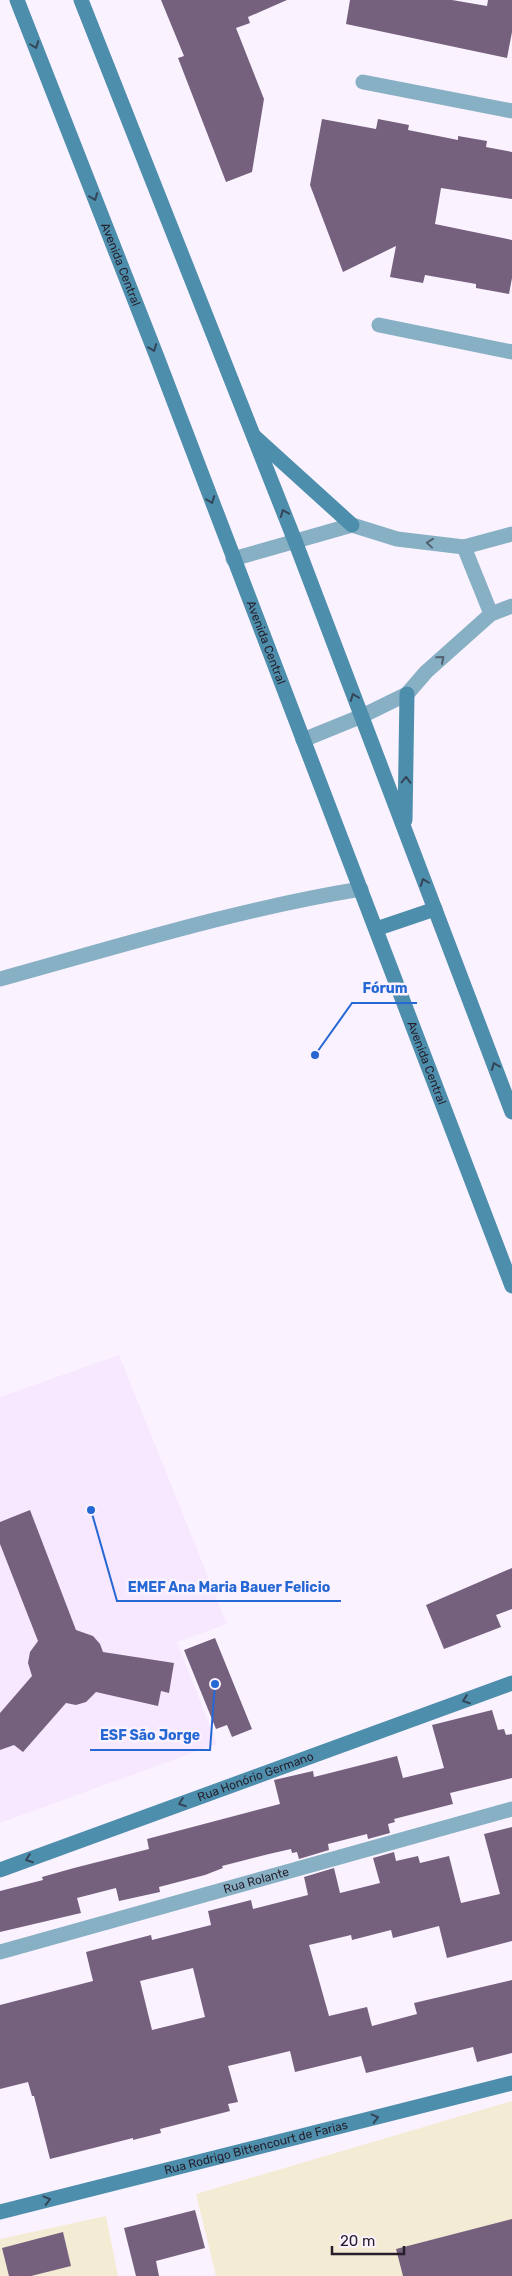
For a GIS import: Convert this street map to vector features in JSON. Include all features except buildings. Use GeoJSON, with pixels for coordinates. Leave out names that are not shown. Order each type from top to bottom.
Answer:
{"type":"FeatureCollection","features":[{"type":"Feature","properties":{"kind":"main road","name":"Avenida Central"},"geometry":{"type":"LineString","coordinates":[[17,0],[361,889],[512,1286]]}},
{"type":"Feature","properties":{"kind":"main road"},"geometry":{"type":"LineString","coordinates":[[81,0],[295,541],[512,1112]]}},
{"type":"Feature","properties":{"kind":"main road"},"geometry":{"type":"LineString","coordinates":[[252,435],[352,525]]}},
{"type":"Feature","properties":{"kind":"main road"},"geometry":{"type":"LineString","coordinates":[[405,829],[407,694]]}},
{"type":"Feature","properties":{"kind":"main road"},"geometry":{"type":"LineString","coordinates":[[376,929],[435,909]]}},
{"type":"Feature","properties":{"kind":"main road","name":"Rua Honório Germano"},"geometry":{"type":"LineString","coordinates":[[0,1870],[512,1683]]}},
{"type":"Feature","properties":{"kind":"main road","name":"Rua Rodrigo Bittencourt de Farias"},"geometry":{"type":"LineString","coordinates":[[0,2212],[512,2083]]}},
{"type":"Feature","properties":{"kind":"street"},"geometry":{"type":"LineString","coordinates":[[363,82],[512,111]]}},
{"type":"Feature","properties":{"kind":"street"},"geometry":{"type":"LineString","coordinates":[[379,325],[512,352]]}},
{"type":"Feature","properties":{"kind":"street"},"geometry":{"type":"LineString","coordinates":[[233,558],[352,525],[397,539],[464,547],[512,534]]}},
{"type":"Feature","properties":{"kind":"street"},"geometry":{"type":"LineString","coordinates":[[464,547],[491,614]]}},
{"type":"Feature","properties":{"kind":"street"},"geometry":{"type":"LineString","coordinates":[[303,740],[362,716],[407,694],[426,672],[491,614],[512,606]]}},
{"type":"Feature","properties":{"kind":"street"},"geometry":{"type":"LineString","coordinates":[[0,979],[220,918],[295,900],[361,889]]}},
{"type":"Feature","properties":{"kind":"street","name":"Rua Rolante"},"geometry":{"type":"LineString","coordinates":[[0,1952],[512,1809]]}},
{"type":"Feature","properties":{"kind":"shaded area"},"geometry":{"type":"Polygon","coordinates":[[[119,1355],[227,1624],[177,1642],[217,1744],[0,1823],[0,1397],[119,1355]]]}},
{"type":"Feature","properties":{"kind":"shaded area"},"geometry":{"type":"Polygon","coordinates":[[[512,2101],[512,2276],[216,2276],[196,2194],[512,2101]]]}},
{"type":"Feature","properties":{"kind":"shaded area"},"geometry":{"type":"Polygon","coordinates":[[[106,2216],[118,2276],[0,2276],[0,2239],[106,2216]]]}},
{"type":"Feature","properties":{"kind":"place","name":"Fórum"},"geometry":{"type":"Point","coordinates":[315,1055]}},
{"type":"Feature","properties":{"kind":"place","name":"EMEF Ana Maria Bauer Felicio"},"geometry":{"type":"Point","coordinates":[91,1510]}},
{"type":"Feature","properties":{"kind":"place","name":"ESF São Jorge"},"geometry":{"type":"Point","coordinates":[215,1684]}}]}
